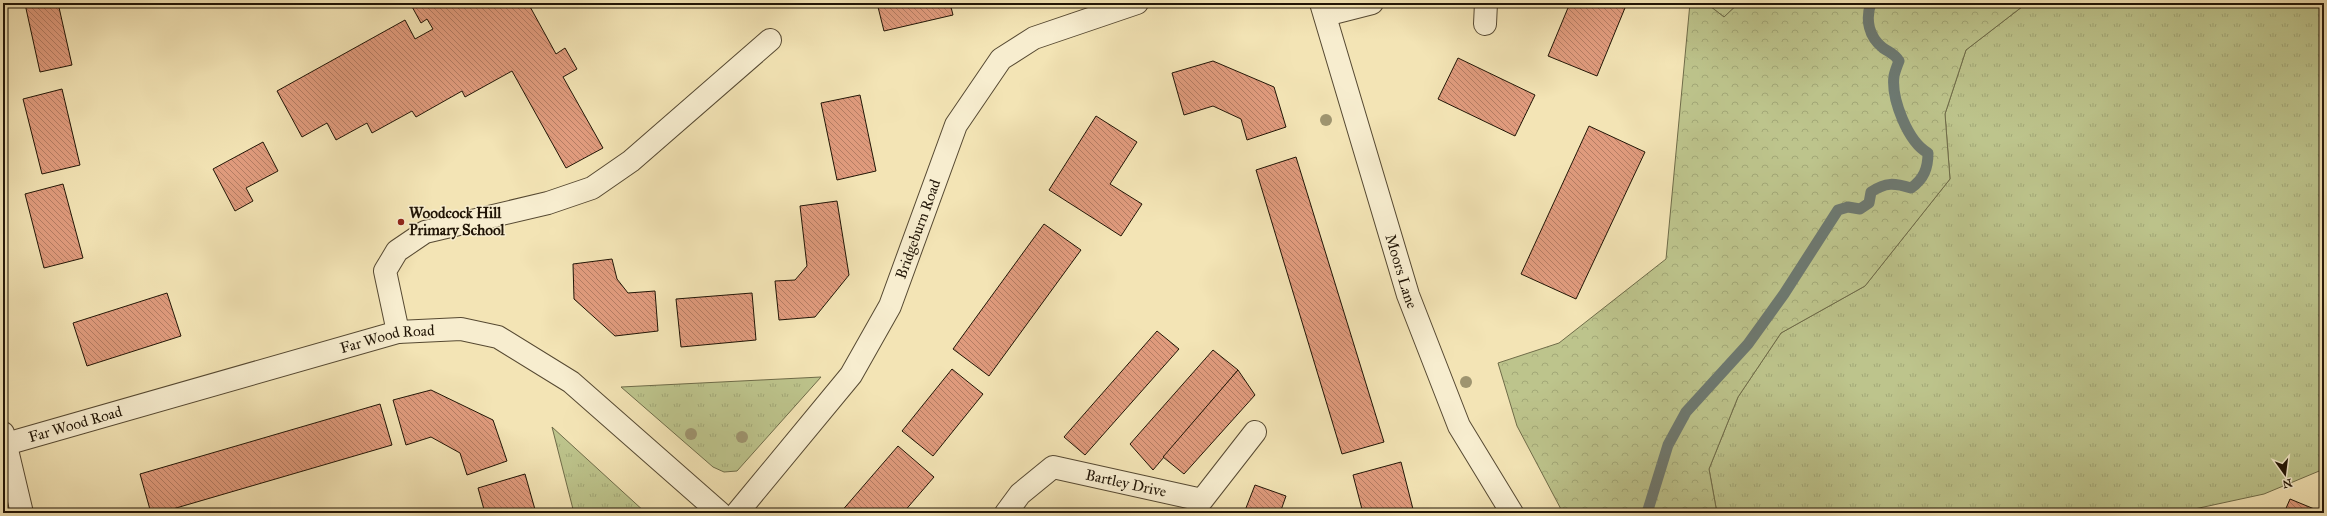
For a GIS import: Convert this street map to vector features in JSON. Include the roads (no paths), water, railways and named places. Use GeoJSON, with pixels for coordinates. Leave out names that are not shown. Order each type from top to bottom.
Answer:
{"type":"FeatureCollection","features":[{"type":"Feature","properties":{"kind":"street","name":"Bridgeburn Road"},"geometry":{"type":"LineString","coordinates":[[737,513],[851,375],[890,306],[956,126],[1001,59],[1034,38],[1137,3]]}},
{"type":"Feature","properties":{"kind":"street","name":"Moors Lane"},"geometry":{"type":"LineString","coordinates":[[1372,3],[1323,9],[1408,296],[1459,426],[1512,513]]}},
{"type":"Feature","properties":{"kind":"street"},"geometry":{"type":"LineString","coordinates":[[398,332],[385,271],[396,251],[425,232],[548,203],[592,188],[631,161],[770,40]]}},
{"type":"Feature","properties":{"kind":"street","name":"Far Wood Road"},"geometry":{"type":"LineString","coordinates":[[5,439],[398,332],[461,329],[498,337],[571,382],[720,513]]}},
{"type":"Feature","properties":{"kind":"street","name":"Bartley Drive"},"geometry":{"type":"LineString","coordinates":[[1006,513],[1020,494],[1053,467],[1202,500],[1255,432]]}},
{"type":"Feature","properties":{"kind":"street"},"geometry":{"type":"LineString","coordinates":[[5,439],[22,513]]}},
{"type":"Feature","properties":{"kind":"waterway"},"geometry":{"type":"LineString","coordinates":[[1647,513],[1668,445],[1686,412],[1748,344],[1784,294],[1838,210],[1848,207],[1860,209],[1869,203],[1871,192],[1881,186],[1895,184],[1911,188],[1919,181],[1924,173],[1928,153],[1914,140],[1902,119],[1895,96],[1894,85],[1895,70],[1899,61],[1894,55],[1878,44],[1871,33],[1868,22],[1871,3]]}},
{"type":"Feature","properties":{"kind":"place","name":"Woodcock Hill Primary School"},"geometry":{"type":"Point","coordinates":[401,222]}}]}
